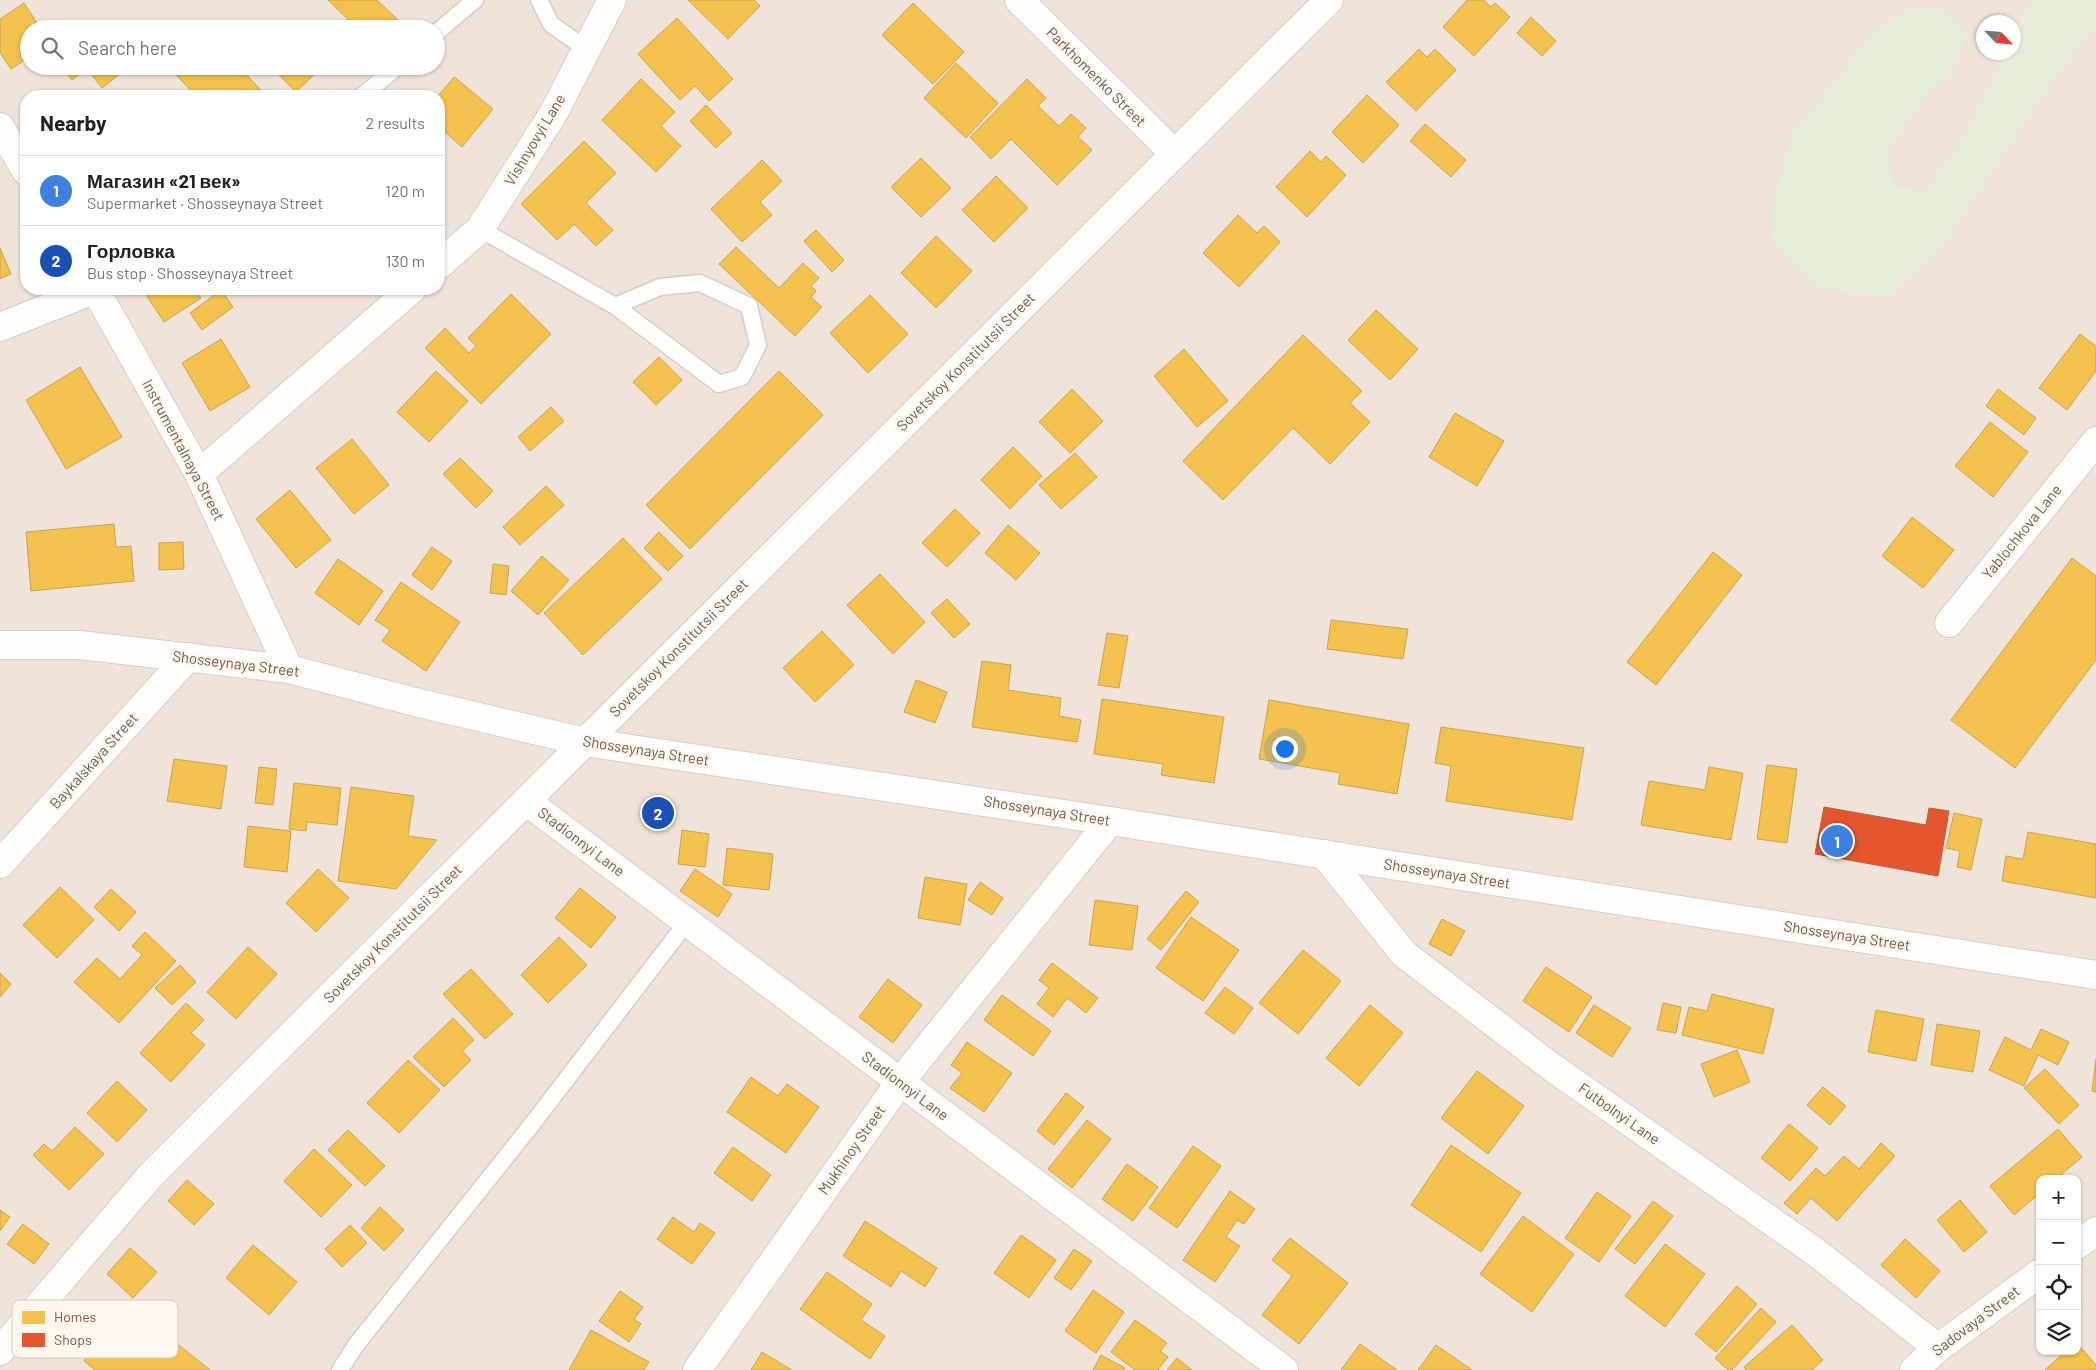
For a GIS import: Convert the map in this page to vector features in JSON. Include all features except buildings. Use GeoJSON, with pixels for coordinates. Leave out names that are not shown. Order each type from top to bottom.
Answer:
{"type":"FeatureCollection","features":[{"type":"Feature","properties":{"kind":"street","name":"Vishnyovyi Lane"},"geometry":{"type":"LineString","coordinates":[[445,260],[480,229],[553,114],[612,0]]}},
{"type":"Feature","properties":{"kind":"street","name":"Parkhomenko Street"},"geometry":{"type":"LineString","coordinates":[[1019,0],[1174,154]]}},
{"type":"Feature","properties":{"kind":"street","name":"Sovetskoy Konstitutsii Street"},"geometry":{"type":"LineString","coordinates":[[44,1300],[151,1175],[1329,0]]}},
{"type":"Feature","properties":{"kind":"street"},"geometry":{"type":"LineString","coordinates":[[0,127],[20,162]]}},
{"type":"Feature","properties":{"kind":"street"},"geometry":{"type":"LineString","coordinates":[[0,327],[80,295]]}},
{"type":"Feature","properties":{"kind":"street","name":"Instrumentalnaya Street"},"geometry":{"type":"LineString","coordinates":[[98,295],[199,474],[289,669]]}},
{"type":"Feature","properties":{"kind":"street"},"geometry":{"type":"LineString","coordinates":[[199,474],[398,295]]}},
{"type":"Feature","properties":{"kind":"street","name":"Yablochkova Lane"},"geometry":{"type":"LineString","coordinates":[[1949,624],[2096,441]]}},
{"type":"Feature","properties":{"kind":"street","name":"Shosseynaya Street"},"geometry":{"type":"LineString","coordinates":[[0,645],[79,645],[289,669],[415,702],[585,742],[1110,821],[2096,975]]}},
{"type":"Feature","properties":{"kind":"street","name":"Baykalskaya Street"},"geometry":{"type":"LineString","coordinates":[[0,864],[188,658]]}},
{"type":"Feature","properties":{"kind":"street","name":"Stadionnyi Lane"},"geometry":{"type":"LineString","coordinates":[[526,801],[1284,1370]]}},
{"type":"Feature","properties":{"kind":"street","name":"Mukhinoy Street"},"geometry":{"type":"LineString","coordinates":[[697,1370],[900,1082],[1110,821]]}},
{"type":"Feature","properties":{"kind":"street","name":"Futbolnyi Lane"},"geometry":{"type":"LineString","coordinates":[[1324,854],[1404,954],[1553,1068],[1814,1251],[1938,1348]]}},
{"type":"Feature","properties":{"kind":"street"},"geometry":{"type":"LineString","coordinates":[[2081,1242],[2096,1231]]}},
{"type":"Feature","properties":{"kind":"street","name":"Sadovaya Street"},"geometry":{"type":"LineString","coordinates":[[1914,1370],[1938,1348],[2036,1276]]}},
{"type":"Feature","properties":{"kind":"street","name":"Sovetskoy Konstitutsii Street"},"geometry":{"type":"LineString","coordinates":[[0,1351],[12,1337]]}},
{"type":"Feature","properties":{"kind":"lane"},"geometry":{"type":"LineString","coordinates":[[445,25],[475,0]]}},
{"type":"Feature","properties":{"kind":"lane"},"geometry":{"type":"LineString","coordinates":[[539,0],[551,24],[586,50]]}},
{"type":"Feature","properties":{"kind":"lane"},"geometry":{"type":"LineString","coordinates":[[369,90],[387,75]]}},
{"type":"Feature","properties":{"kind":"lane"},"geometry":{"type":"LineString","coordinates":[[480,229],[615,306],[719,384],[742,377],[758,345],[749,306],[700,283],[660,287],[615,306]]}},
{"type":"Feature","properties":{"kind":"lane"},"geometry":{"type":"LineString","coordinates":[[340,1370],[356,1345],[533,1123],[687,922]]}},
{"type":"Feature","properties":{"kind":"shaded area"},"geometry":{"type":"Polygon","coordinates":[[[0,0],[2096,0],[2096,1370],[0,1370],[0,0]]]}},
{"type":"Feature","properties":{"kind":"green space"},"geometry":{"type":"Polygon","coordinates":[[[2031,0],[2096,0],[2096,24],[2052,83],[1947,241],[1886,298],[1820,289],[1771,243],[1774,199],[1793,129],[1825,95],[1863,42],[1904,9],[1942,11],[1968,32],[1952,73],[1922,100],[1887,155],[1894,187],[1926,190],[1961,141],[2002,60],[2021,60],[2021,22],[2031,0]]]}},
{"type":"Feature","properties":{"kind":"place","name":"Горловка"},"geometry":{"type":"Point","coordinates":[658,813]}},
{"type":"Feature","properties":{"kind":"place","name":"Магазин «21 век»"},"geometry":{"type":"Point","coordinates":[1837,841]}}]}
